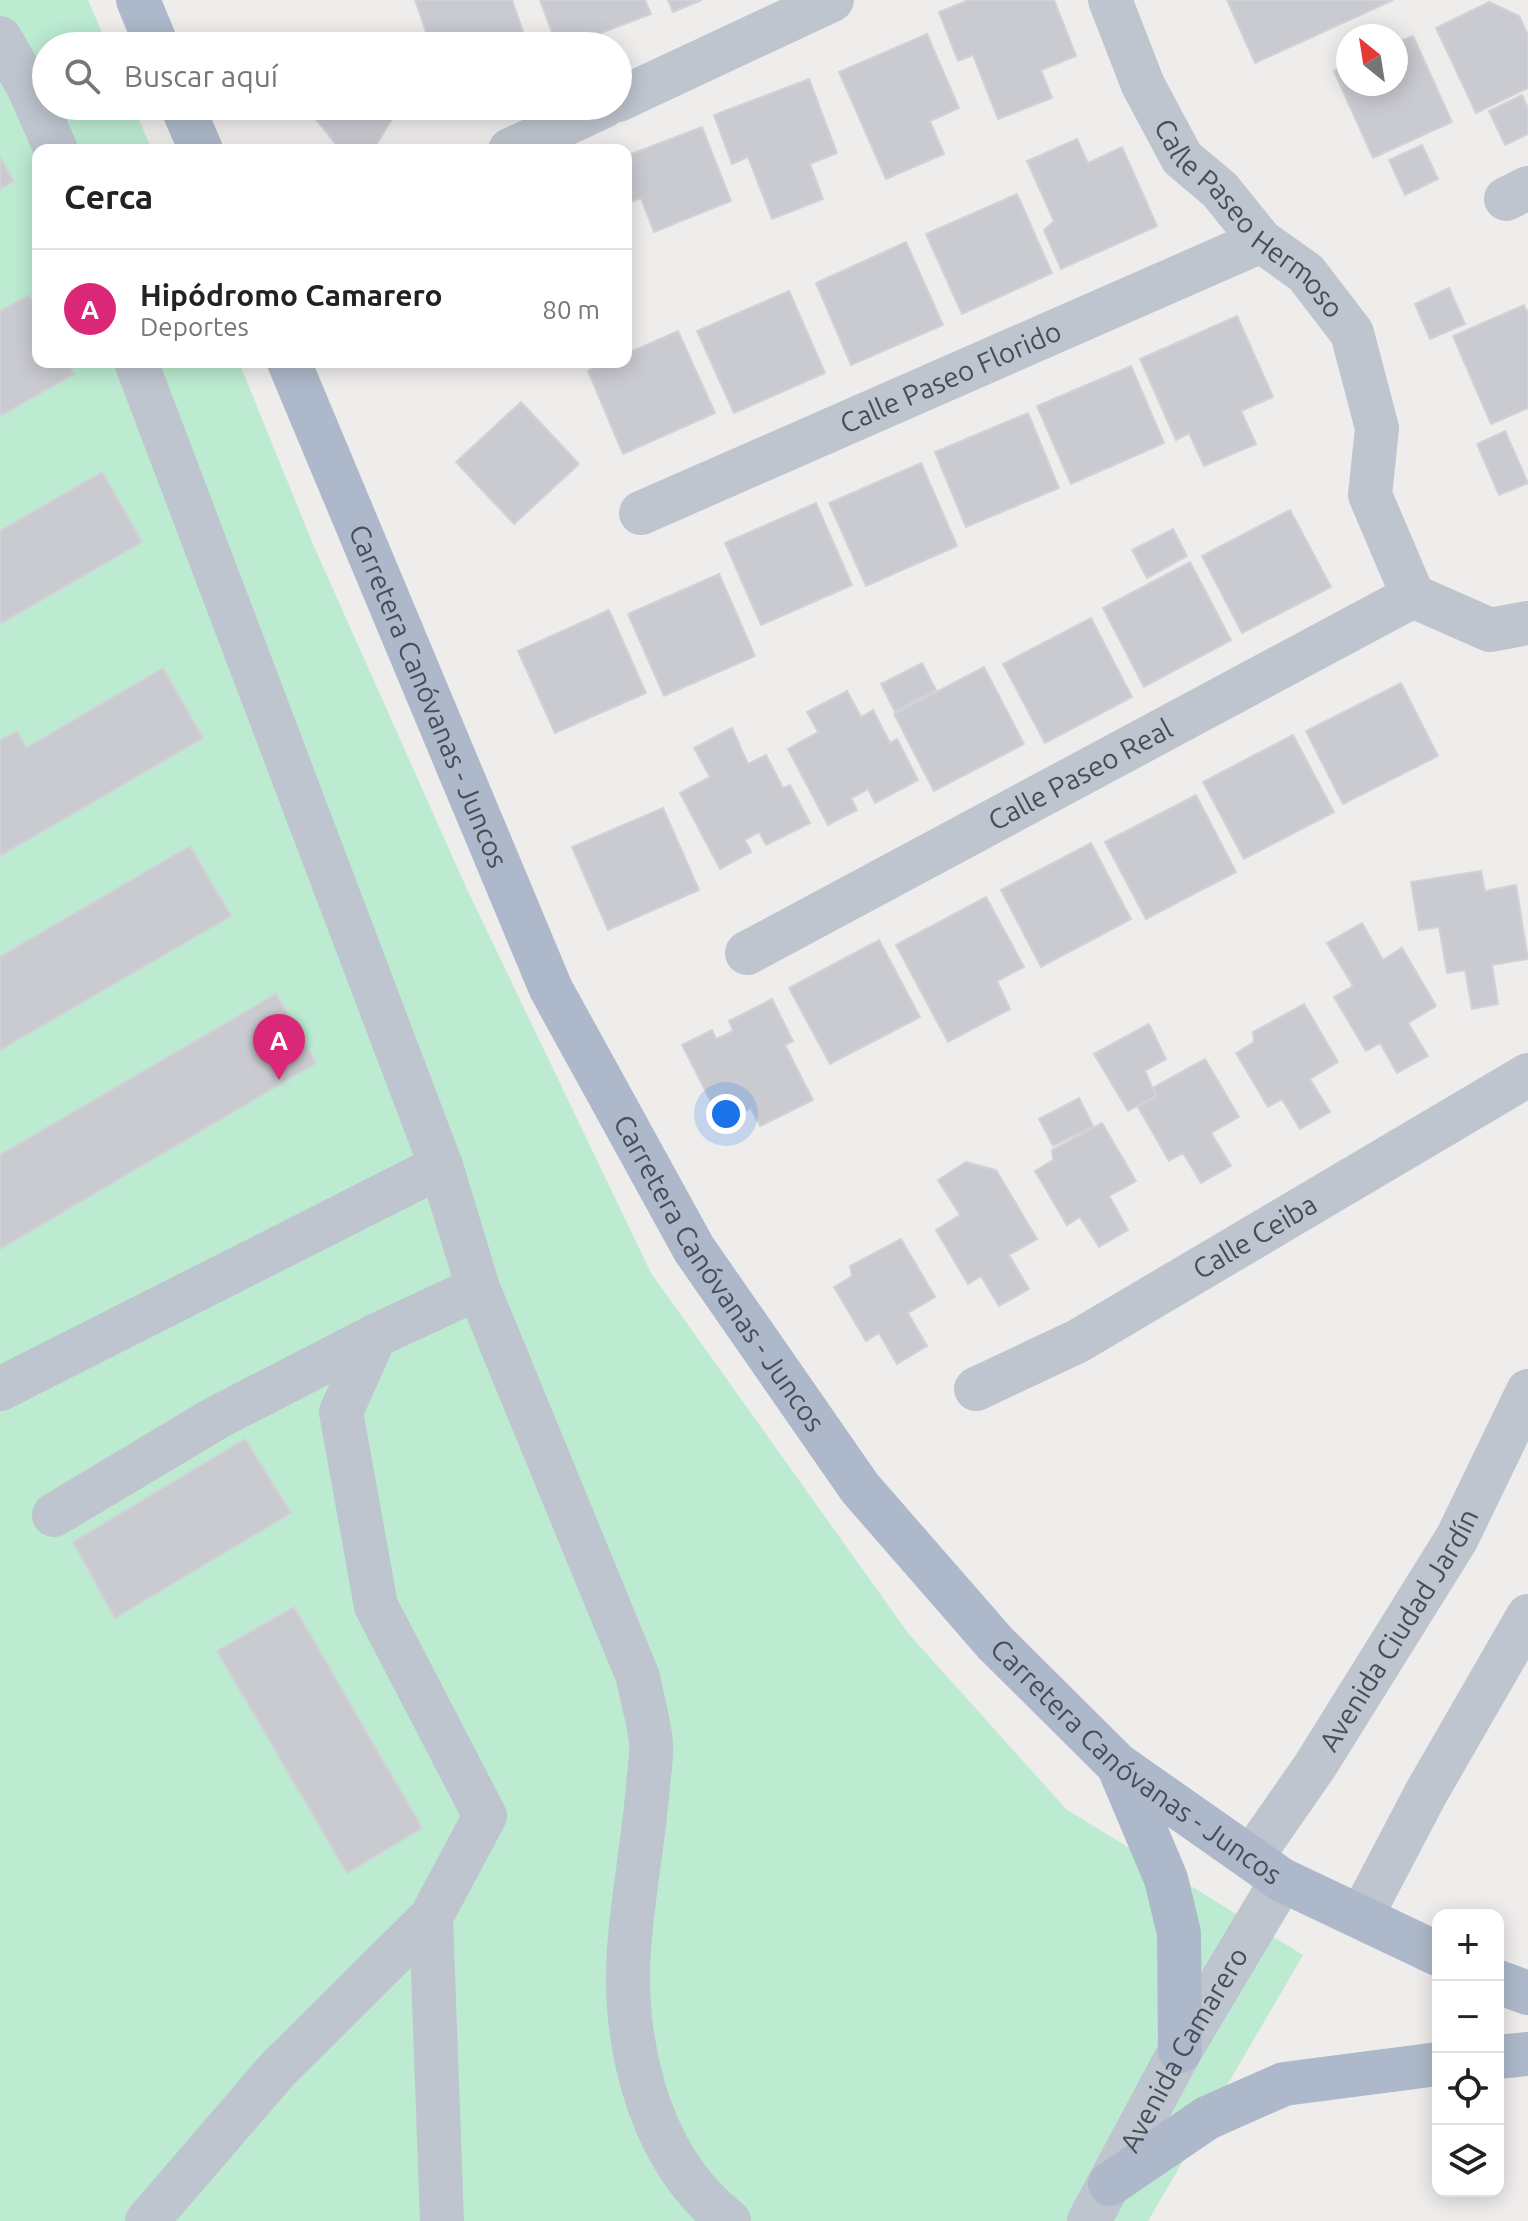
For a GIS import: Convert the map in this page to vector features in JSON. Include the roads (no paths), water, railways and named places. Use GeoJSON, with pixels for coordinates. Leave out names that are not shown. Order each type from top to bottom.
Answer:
{"type":"FeatureCollection","features":[{"type":"Feature","properties":{"kind":"main road"},"geometry":{"type":"LineString","coordinates":[[138,0],[151,32]]}},
{"type":"Feature","properties":{"kind":"main road"},"geometry":{"type":"LineString","coordinates":[[188,120],[198,144]]}},
{"type":"Feature","properties":{"kind":"main road","name":"Carretera Canóvanas - Juncos"},"geometry":{"type":"LineString","coordinates":[[292,368],[551,989],[694,1249],[860,1488],[996,1644],[1118,1765],[1266,1869],[1432,1951]]}},
{"type":"Feature","properties":{"kind":"main road"},"geometry":{"type":"LineString","coordinates":[[1118,1765],[1166,1879],[1179,1933],[1180,2051]]}},
{"type":"Feature","properties":{"kind":"main road"},"geometry":{"type":"LineString","coordinates":[[1504,1984],[1528,1993]]}},
{"type":"Feature","properties":{"kind":"main road"},"geometry":{"type":"LineString","coordinates":[[1504,2056],[1528,2054]]}},
{"type":"Feature","properties":{"kind":"main road"},"geometry":{"type":"LineString","coordinates":[[1100,2203],[1207,2118],[1284,2084],[1432,2065]]}},
{"type":"Feature","properties":{"kind":"street"},"geometry":{"type":"LineString","coordinates":[[632,93],[832,0]]}},
{"type":"Feature","properties":{"kind":"street","name":"Calle Paseo Hermoso"},"geometry":{"type":"LineString","coordinates":[[1110,0],[1143,85],[1182,158],[1220,190],[1261,241],[1306,273],[1352,333],[1377,428],[1370,495],[1413,596]]}},
{"type":"Feature","properties":{"kind":"street"},"geometry":{"type":"LineString","coordinates":[[0,38],[32,95]]}},
{"type":"Feature","properties":{"kind":"street"},"geometry":{"type":"LineString","coordinates":[[43,120],[53,144]]}},
{"type":"Feature","properties":{"kind":"street"},"geometry":{"type":"LineString","coordinates":[[523,144],[574,120]]}},
{"type":"Feature","properties":{"kind":"street","name":"Calle Paseo Florido"},"geometry":{"type":"LineString","coordinates":[[641,513],[1261,241]]}},
{"type":"Feature","properties":{"kind":"street"},"geometry":{"type":"LineString","coordinates":[[138,368],[441,1166],[478,1288],[638,1677],[651,1745],[644,1842],[631,1927],[627,2005],[641,2083],[656,2121],[697,2189],[729,2221]]}},
{"type":"Feature","properties":{"kind":"street"},"geometry":{"type":"LineString","coordinates":[[1413,596],[1490,630],[1528,623]]}},
{"type":"Feature","properties":{"kind":"street","name":"Calle Paseo Real"},"geometry":{"type":"LineString","coordinates":[[747,953],[1413,596]]}},
{"type":"Feature","properties":{"kind":"street","name":"Calle Ceiba"},"geometry":{"type":"LineString","coordinates":[[976,1389],[1078,1341],[1528,1075]]}},
{"type":"Feature","properties":{"kind":"street"},"geometry":{"type":"LineString","coordinates":[[0,1389],[441,1166]]}},
{"type":"Feature","properties":{"kind":"street"},"geometry":{"type":"LineString","coordinates":[[54,1515],[216,1418],[375,1336],[478,1288]]}},
{"type":"Feature","properties":{"kind":"street"},"geometry":{"type":"LineString","coordinates":[[147,2221],[278,2069],[431,1917],[485,1816],[376,1606],[341,1412],[375,1336]]}},
{"type":"Feature","properties":{"kind":"street","name":"Avenida Ciudad Jardín"},"geometry":{"type":"LineString","coordinates":[[1266,1869],[1315,1766],[1457,1538],[1528,1391]]}},
{"type":"Feature","properties":{"kind":"street"},"geometry":{"type":"LineString","coordinates":[[1361,1917],[1426,1793],[1528,1616]]}},
{"type":"Feature","properties":{"kind":"street","name":"Avenida Camarero"},"geometry":{"type":"LineString","coordinates":[[1100,2203],[1180,2051],[1266,1869]]}},
{"type":"Feature","properties":{"kind":"street"},"geometry":{"type":"LineString","coordinates":[[431,1917],[442,2221]]}},
{"type":"Feature","properties":{"kind":"place","name":"Hipódromo Camarero"},"geometry":{"type":"Point","coordinates":[279,1080]}}]}
